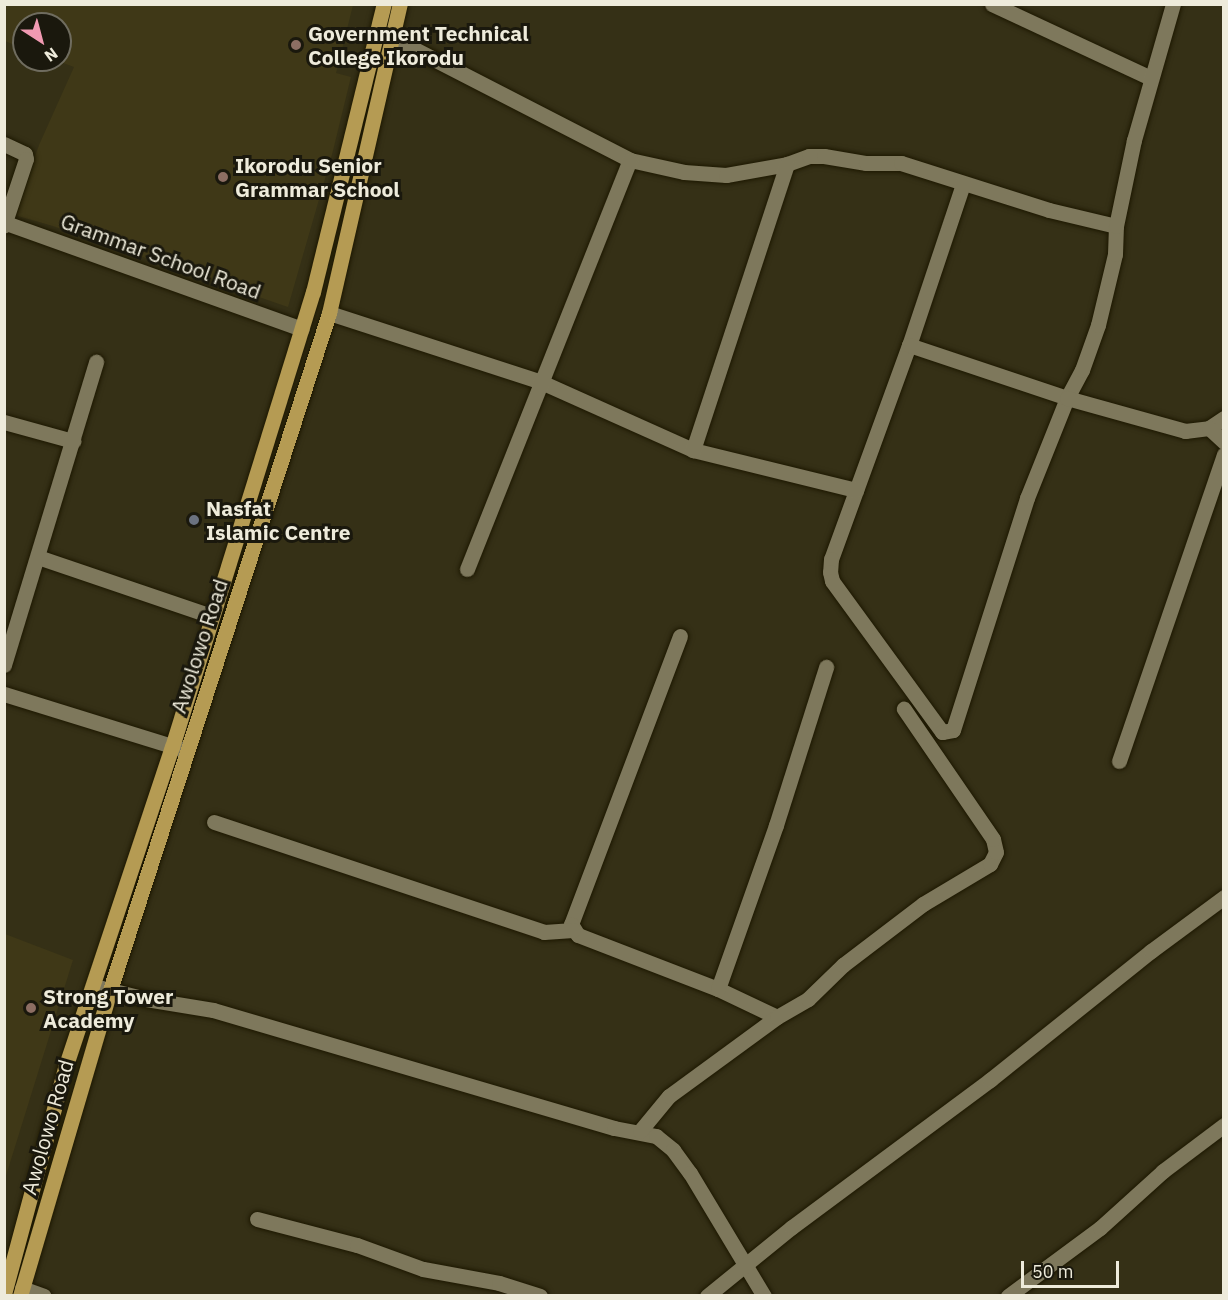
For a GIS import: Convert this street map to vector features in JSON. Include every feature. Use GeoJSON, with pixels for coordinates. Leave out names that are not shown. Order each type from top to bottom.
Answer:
{"type":"FeatureCollection","features":[{"type":"Feature","properties":{"kind":"main road","name":"Awolowo Road"},"geometry":{"type":"LineString","coordinates":[[4,1294],[66,1065],[172,747],[302,329],[384,4]]}},
{"type":"Feature","properties":{"kind":"main road","name":"Awolowo Road"},"geometry":{"type":"LineString","coordinates":[[21,1292],[110,990],[329,313],[400,4]]}},
{"type":"Feature","properties":{"kind":"street"},"geometry":{"type":"LineString","coordinates":[[992,4],[1151,78]]}},
{"type":"Feature","properties":{"kind":"street"},"geometry":{"type":"LineString","coordinates":[[963,184],[909,345],[831,559],[830,573],[832,581],[933,723],[942,732],[953,730],[1027,498],[1067,398],[1082,370],[1098,326],[1115,254],[1116,226],[1151,78],[1173,4]]}},
{"type":"Feature","properties":{"kind":"street"},"geometry":{"type":"LineString","coordinates":[[391,37],[630,160],[684,172],[726,175],[787,164],[809,156],[824,156],[856,163],[901,163],[1049,210],[1116,226]]}},
{"type":"Feature","properties":{"kind":"street"},"geometry":{"type":"LineString","coordinates":[[4,144],[25,154],[26,159],[5,224]]}},
{"type":"Feature","properties":{"kind":"street"},"geometry":{"type":"LineString","coordinates":[[467,569],[630,160]]}},
{"type":"Feature","properties":{"kind":"street"},"geometry":{"type":"LineString","coordinates":[[693,450],[787,164]]}},
{"type":"Feature","properties":{"kind":"street","name":"Grammar School Road"},"geometry":{"type":"LineString","coordinates":[[5,224],[302,329]]}},
{"type":"Feature","properties":{"kind":"street"},"geometry":{"type":"LineString","coordinates":[[329,313],[541,382],[693,450],[856,490]]}},
{"type":"Feature","properties":{"kind":"street"},"geometry":{"type":"LineString","coordinates":[[909,345],[1067,398],[1185,431],[1209,428],[1224,418]]}},
{"type":"Feature","properties":{"kind":"street"},"geometry":{"type":"LineString","coordinates":[[4,665],[96,362]]}},
{"type":"Feature","properties":{"kind":"street"},"geometry":{"type":"LineString","coordinates":[[4,422],[73,441]]}},
{"type":"Feature","properties":{"kind":"street"},"geometry":{"type":"LineString","coordinates":[[1209,428],[1224,441]]}},
{"type":"Feature","properties":{"kind":"street"},"geometry":{"type":"LineString","coordinates":[[1119,761],[1224,454]]}},
{"type":"Feature","properties":{"kind":"street"},"geometry":{"type":"LineString","coordinates":[[38,557],[211,616]]}},
{"type":"Feature","properties":{"kind":"street"},"geometry":{"type":"LineString","coordinates":[[680,636],[571,924],[578,935],[718,989],[777,1017]]}},
{"type":"Feature","properties":{"kind":"street"},"geometry":{"type":"LineString","coordinates":[[718,989],[776,825],[826,668]]}},
{"type":"Feature","properties":{"kind":"street"},"geometry":{"type":"LineString","coordinates":[[4,694],[188,751]]}},
{"type":"Feature","properties":{"kind":"street"},"geometry":{"type":"LineString","coordinates":[[640,1131],[669,1096],[777,1017],[808,999],[843,964],[923,904],[990,864],[996,852],[993,839],[904,709]]}},
{"type":"Feature","properties":{"kind":"street"},"geometry":{"type":"LineString","coordinates":[[214,822],[544,932],[573,930]]}},
{"type":"Feature","properties":{"kind":"street"},"geometry":{"type":"LineString","coordinates":[[706,1296],[792,1227],[990,1080],[1151,951],[1224,897]]}},
{"type":"Feature","properties":{"kind":"street"},"geometry":{"type":"LineString","coordinates":[[94,986],[213,1010],[614,1128],[640,1131],[656,1136],[673,1150],[705,1196],[764,1296]]}},
{"type":"Feature","properties":{"kind":"street"},"geometry":{"type":"LineString","coordinates":[[1008,1296],[1100,1228],[1163,1171],[1224,1125]]}},
{"type":"Feature","properties":{"kind":"street"},"geometry":{"type":"LineString","coordinates":[[257,1219],[357,1245],[423,1269],[499,1283],[540,1296]]}},
{"type":"Feature","properties":{"kind":"street"},"geometry":{"type":"LineString","coordinates":[[21,1292],[44,1296]]}},
{"type":"Feature","properties":{"kind":"shaded area","name":"Ikorodu Senior Grammar School"},"geometry":{"type":"Polygon","coordinates":[[[4,5],[353,5],[336,73],[351,77],[333,151],[288,307],[53,226],[14,215],[39,145],[74,67],[72,66],[72,12],[12,12],[12,44],[5,41],[4,5]]]}},
{"type":"Feature","properties":{"kind":"shaded area","name":"Strong Tower Academy"},"geometry":{"type":"Polygon","coordinates":[[[5,934],[73,960],[5,1179],[5,934]]]}},
{"type":"Feature","properties":{"kind":"place","name":"Government Technical College Ikorodu"},"geometry":{"type":"Point","coordinates":[296,45]}},
{"type":"Feature","properties":{"kind":"place","name":"Ikorodu Senior Grammar School"},"geometry":{"type":"Point","coordinates":[223,177]}},
{"type":"Feature","properties":{"kind":"place","name":"Nasfat Islamic Centre"},"geometry":{"type":"Point","coordinates":[194,520]}},
{"type":"Feature","properties":{"kind":"place","name":"Strong Tower Academy"},"geometry":{"type":"Point","coordinates":[31,1008]}}]}
